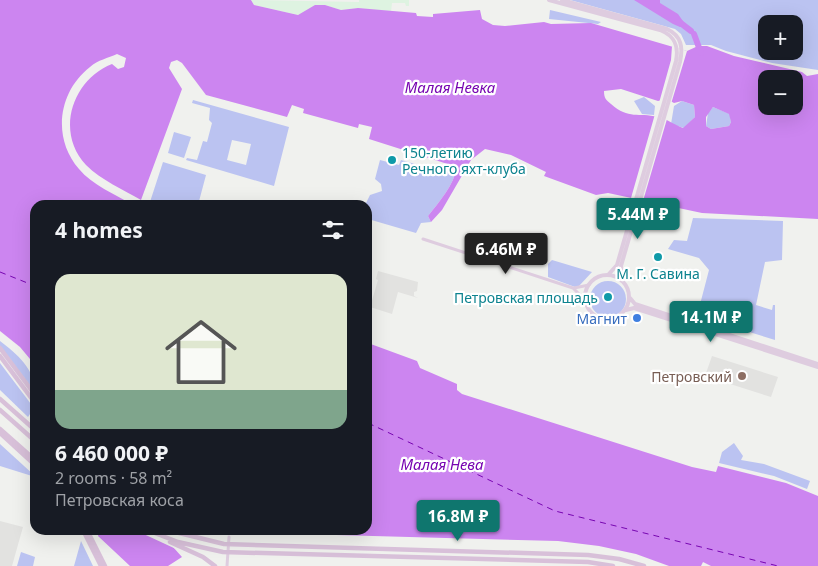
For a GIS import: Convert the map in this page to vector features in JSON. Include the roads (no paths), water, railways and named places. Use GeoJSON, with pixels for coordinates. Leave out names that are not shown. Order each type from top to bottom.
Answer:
{"type":"FeatureCollection","features":[{"type":"Feature","properties":{"kind":"main road"},"geometry":{"type":"LineString","coordinates":[[0,348],[30,388]]}},
{"type":"Feature","properties":{"kind":"main road"},"geometry":{"type":"LineString","coordinates":[[0,356],[30,396]]}},
{"type":"Feature","properties":{"kind":"main road"},"geometry":{"type":"LineString","coordinates":[[0,399],[30,426]]}},
{"type":"Feature","properties":{"kind":"main road"},"geometry":{"type":"LineString","coordinates":[[0,410],[30,437]]}},
{"type":"Feature","properties":{"kind":"main road"},"geometry":{"type":"LineString","coordinates":[[0,429],[30,455]]}},
{"type":"Feature","properties":{"kind":"main road"},"geometry":{"type":"LineString","coordinates":[[0,434],[30,461]]}},
{"type":"Feature","properties":{"kind":"main road"},"geometry":{"type":"LineString","coordinates":[[86,535],[101,566]]}},
{"type":"Feature","properties":{"kind":"main road"},"geometry":{"type":"LineString","coordinates":[[90,535],[105,566]]}},
{"type":"Feature","properties":{"kind":"main road"},"geometry":{"type":"LineString","coordinates":[[156,535],[200,548],[223,552],[604,564],[614,566]]}},
{"type":"Feature","properties":{"kind":"main road"},"geometry":{"type":"LineString","coordinates":[[156,535],[203,557],[215,566]]}},
{"type":"Feature","properties":{"kind":"main road"},"geometry":{"type":"LineString","coordinates":[[187,535],[224,544],[605,557],[644,566]]}},
{"type":"Feature","properties":{"kind":"street"},"geometry":{"type":"LineString","coordinates":[[549,0],[660,30],[673,38],[680,49]]}},
{"type":"Feature","properties":{"kind":"street"},"geometry":{"type":"LineString","coordinates":[[562,0],[667,29],[678,38],[680,49],[620,269],[622,280],[628,288],[630,298],[626,310]]}},
{"type":"Feature","properties":{"kind":"street"},"geometry":{"type":"LineString","coordinates":[[573,288],[589,285],[597,278],[608,275],[617,265],[638,199]]}},
{"type":"Feature","properties":{"kind":"street"},"geometry":{"type":"LineString","coordinates":[[423,239],[573,288],[585,300],[590,312],[602,319],[616,318],[626,310],[634,308],[818,365]]}},
{"type":"Feature","properties":{"kind":"street"},"geometry":{"type":"LineString","coordinates":[[608,275],[622,280]]}},
{"type":"Feature","properties":{"kind":"street"},"geometry":{"type":"LineString","coordinates":[[585,300],[589,285]]}},
{"type":"Feature","properties":{"kind":"street"},"geometry":{"type":"LineString","coordinates":[[630,298],[640,306],[818,365]]}},
{"type":"Feature","properties":{"kind":"street"},"geometry":{"type":"LineString","coordinates":[[227,566],[229,537]]}},
{"type":"Feature","properties":{"kind":"water","name":"Малая Невка"},"geometry":{"type":"Polygon","coordinates":[[[0,0],[251,0],[254,5],[298,15],[315,5],[325,5],[341,10],[358,8],[416,13],[417,16],[433,17],[433,14],[480,10],[482,19],[493,25],[505,26],[544,22],[551,24],[591,23],[687,51],[698,46],[707,46],[734,56],[794,70],[758,70],[758,115],[803,115],[803,73],[807,76],[818,74],[818,219],[702,213],[608,193],[596,195],[544,176],[546,172],[511,155],[485,149],[471,160],[442,210],[431,222],[428,216],[449,187],[457,167],[369,139],[372,127],[359,124],[358,128],[303,113],[304,109],[292,105],[287,117],[206,95],[182,63],[177,60],[171,62],[169,68],[182,89],[141,200],[106,180],[86,165],[77,152],[71,138],[72,108],[78,94],[98,72],[112,64],[118,69],[124,67],[126,58],[117,54],[96,63],[79,77],[65,102],[62,130],[70,157],[84,175],[97,185],[124,200],[30,200],[30,359],[20,347],[0,331],[0,0]],[[621,89],[604,91],[608,101],[617,109],[629,114],[658,117],[683,128],[695,117],[694,105],[682,101],[674,103],[667,99],[658,101],[621,89]],[[713,107],[706,117],[706,126],[711,129],[729,126],[731,122],[729,114],[713,107]]]}},
{"type":"Feature","properties":{"kind":"water"},"geometry":{"type":"Polygon","coordinates":[[[634,0],[660,0],[660,3],[678,14],[685,24],[680,27],[673,24],[634,0]]]}},
{"type":"Feature","properties":{"kind":"water","name":"Малая Нева"},"geometry":{"type":"Polygon","coordinates":[[[372,344],[417,361],[420,368],[457,384],[457,390],[462,394],[692,467],[716,472],[718,466],[786,483],[818,496],[818,566],[711,566],[703,562],[701,566],[669,566],[636,554],[599,546],[558,541],[337,535],[372,535],[372,344]]]}},
{"type":"Feature","properties":{"kind":"water"},"geometry":{"type":"Polygon","coordinates":[[[177,535],[173,547],[182,557],[168,566],[130,566],[98,536],[177,535]]]}},
{"type":"Feature","properties":{"kind":"waterway"},"geometry":{"type":"LineString","coordinates":[[678,21],[691,31]]}},
{"type":"Feature","properties":{"kind":"waterway"},"geometry":{"type":"LineString","coordinates":[[694,34],[701,53]]}},
{"type":"Feature","properties":{"kind":"place","name":"150-летию Речного яхт-клуба"},"geometry":{"type":"Point","coordinates":[392,160]}},
{"type":"Feature","properties":{"kind":"place","name":"М. Г. Савина"},"geometry":{"type":"Point","coordinates":[658,257]}},
{"type":"Feature","properties":{"kind":"place","name":"Петровская площадь"},"geometry":{"type":"Point","coordinates":[608,297]}},
{"type":"Feature","properties":{"kind":"place","name":"Магнит"},"geometry":{"type":"Point","coordinates":[637,318]}},
{"type":"Feature","properties":{"kind":"place","name":"Петровский"},"geometry":{"type":"Point","coordinates":[742,376]}}]}
